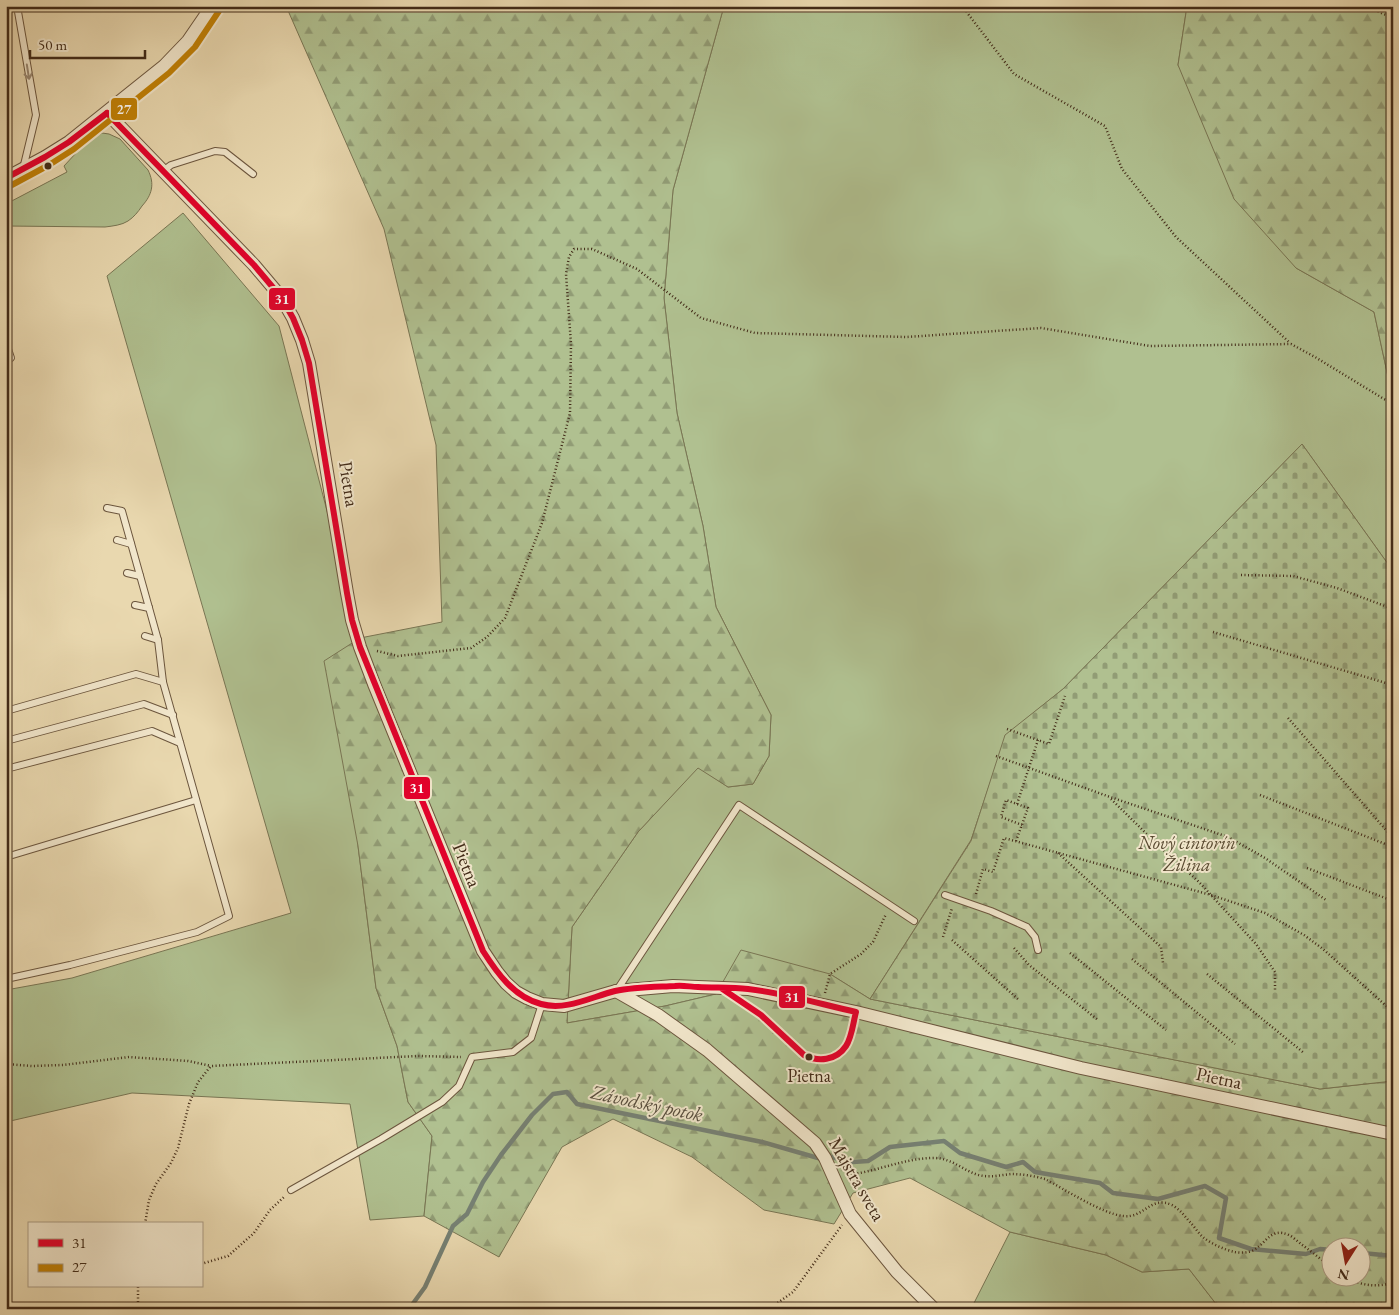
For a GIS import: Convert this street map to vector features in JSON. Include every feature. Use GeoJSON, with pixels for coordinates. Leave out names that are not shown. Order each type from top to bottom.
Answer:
{"type":"FeatureCollection","features":[{"type":"Feature","properties":{"kind":"street"},"geometry":{"type":"LineString","coordinates":[[6,178],[69,142],[164,66],[188,41],[212,6]]}},
{"type":"Feature","properties":{"kind":"street","name":"Pietna"},"geometry":{"type":"LineString","coordinates":[[107,113],[254,265],[281,297],[293,318],[309,363],[347,593],[360,648],[483,951],[497,972],[516,992],[542,1004],[564,1006],[616,991],[673,986],[748,989],[856,1012],[1081,1068],[1393,1134]]}},
{"type":"Feature","properties":{"kind":"street","name":"Majstra sveta"},"geometry":{"type":"LineString","coordinates":[[616,991],[658,1015],[707,1050],[814,1143],[825,1158],[850,1214],[897,1272],[934,1309]]}},
{"type":"Feature","properties":{"kind":"lane"},"geometry":{"type":"LineString","coordinates":[[18,6],[36,115],[23,169]]}},
{"type":"Feature","properties":{"kind":"lane"},"geometry":{"type":"LineString","coordinates":[[163,171],[171,165],[215,151],[225,152],[253,174]]}},
{"type":"Feature","properties":{"kind":"lane"},"geometry":{"type":"LineString","coordinates":[[6,343],[11,358],[6,362]]}},
{"type":"Feature","properties":{"kind":"lane"},"geometry":{"type":"LineString","coordinates":[[6,979],[70,965],[197,932],[229,916],[163,682],[158,640],[122,511],[107,508]]}},
{"type":"Feature","properties":{"kind":"lane"},"geometry":{"type":"LineString","coordinates":[[117,540],[131,544]]}},
{"type":"Feature","properties":{"kind":"lane"},"geometry":{"type":"LineString","coordinates":[[126,573],[140,576]]}},
{"type":"Feature","properties":{"kind":"lane"},"geometry":{"type":"LineString","coordinates":[[136,604],[149,608]]}},
{"type":"Feature","properties":{"kind":"lane"},"geometry":{"type":"LineString","coordinates":[[145,636],[158,640]]}},
{"type":"Feature","properties":{"kind":"lane"},"geometry":{"type":"LineString","coordinates":[[6,711],[136,674],[163,682]]}},
{"type":"Feature","properties":{"kind":"lane"},"geometry":{"type":"LineString","coordinates":[[6,742],[144,704],[172,715]]}},
{"type":"Feature","properties":{"kind":"lane"},"geometry":{"type":"LineString","coordinates":[[6,769],[152,731],[180,742]]}},
{"type":"Feature","properties":{"kind":"lane"},"geometry":{"type":"LineString","coordinates":[[6,856],[196,800]]}},
{"type":"Feature","properties":{"kind":"lane"},"geometry":{"type":"LineString","coordinates":[[616,991],[739,805],[914,921]]}},
{"type":"Feature","properties":{"kind":"lane"},"geometry":{"type":"LineString","coordinates":[[945,895],[991,911],[1027,927],[1035,937],[1038,950]]}},
{"type":"Feature","properties":{"kind":"lane"},"geometry":{"type":"LineString","coordinates":[[721,988],[761,1015],[810,1059],[833,1058],[846,1046],[856,1012]]}},
{"type":"Feature","properties":{"kind":"lane"},"geometry":{"type":"LineString","coordinates":[[291,1190],[442,1102],[459,1086],[472,1057],[513,1052],[531,1038],[542,1004]]}},
{"type":"Feature","properties":{"kind":"path"},"geometry":{"type":"LineString","coordinates":[[962,6],[1014,74],[1105,126],[1122,169],[1176,237],[1292,344],[1393,403]]}},
{"type":"Feature","properties":{"kind":"path"},"geometry":{"type":"LineString","coordinates":[[1365,6],[1393,18]]}},
{"type":"Feature","properties":{"kind":"path"},"geometry":{"type":"LineString","coordinates":[[360,648],[398,656],[471,648],[487,637],[505,618],[542,522],[570,413],[572,344],[566,274],[569,257],[574,249],[592,249],[636,269],[701,318],[755,334],[906,337],[1041,328],[1150,346],[1292,344]]}},
{"type":"Feature","properties":{"kind":"path"},"geometry":{"type":"LineString","coordinates":[[1241,575],[1293,576],[1338,588],[1393,609]]}},
{"type":"Feature","properties":{"kind":"path"},"geometry":{"type":"LineString","coordinates":[[1213,632],[1393,686]]}},
{"type":"Feature","properties":{"kind":"path"},"geometry":{"type":"LineString","coordinates":[[1007,729],[1049,744],[1065,696]]}},
{"type":"Feature","properties":{"kind":"path"},"geometry":{"type":"LineString","coordinates":[[1288,718],[1393,838]]}},
{"type":"Feature","properties":{"kind":"path"},"geometry":{"type":"LineString","coordinates":[[1017,804],[1038,740]]}},
{"type":"Feature","properties":{"kind":"path"},"geometry":{"type":"LineString","coordinates":[[996,756],[1228,837],[1265,858],[1326,900]]}},
{"type":"Feature","properties":{"kind":"path"},"geometry":{"type":"LineString","coordinates":[[1260,794],[1393,847]]}},
{"type":"Feature","properties":{"kind":"path"},"geometry":{"type":"LineString","coordinates":[[1110,797],[1159,846],[1200,882],[1256,944],[1275,972],[1275,991]]}},
{"type":"Feature","properties":{"kind":"path"},"geometry":{"type":"LineString","coordinates":[[1016,841],[1028,808],[1006,800],[1001,817],[1022,824]]}},
{"type":"Feature","properties":{"kind":"path"},"geometry":{"type":"LineString","coordinates":[[972,905],[984,868],[993,872],[1004,838],[1016,841],[1211,895],[1264,913],[1304,935],[1323,949],[1393,1012]]}},
{"type":"Feature","properties":{"kind":"path"},"geometry":{"type":"LineString","coordinates":[[1057,852],[1161,947],[1163,963]]}},
{"type":"Feature","properties":{"kind":"path"},"geometry":{"type":"LineString","coordinates":[[1307,868],[1393,901]]}},
{"type":"Feature","properties":{"kind":"path"},"geometry":{"type":"LineString","coordinates":[[943,937],[955,899]]}},
{"type":"Feature","properties":{"kind":"path"},"geometry":{"type":"LineString","coordinates":[[822,1004],[830,974],[861,954],[873,942],[890,906]]}},
{"type":"Feature","properties":{"kind":"path"},"geometry":{"type":"LineString","coordinates":[[952,940],[1019,1000]]}},
{"type":"Feature","properties":{"kind":"path"},"geometry":{"type":"LineString","coordinates":[[1014,948],[1029,965],[1098,1020]]}},
{"type":"Feature","properties":{"kind":"path"},"geometry":{"type":"LineString","coordinates":[[1070,953],[1166,1030]]}},
{"type":"Feature","properties":{"kind":"path"},"geometry":{"type":"LineString","coordinates":[[1132,959],[1235,1044]]}},
{"type":"Feature","properties":{"kind":"path"},"geometry":{"type":"LineString","coordinates":[[1207,974],[1304,1053]]}},
{"type":"Feature","properties":{"kind":"path"},"geometry":{"type":"LineString","coordinates":[[6,1064],[32,1066],[63,1064],[129,1056],[188,1061],[210,1066],[418,1056],[472,1057]]}},
{"type":"Feature","properties":{"kind":"path"},"geometry":{"type":"LineString","coordinates":[[146,1222],[149,1200],[156,1184],[171,1164],[178,1148],[189,1104],[198,1082],[210,1066]]}},
{"type":"Feature","properties":{"kind":"path"},"geometry":{"type":"LineString","coordinates":[[834,1176],[862,1174],[914,1160],[943,1159],[978,1175],[1028,1175],[1045,1179],[1110,1213],[1122,1216],[1131,1217],[1140,1214],[1154,1204],[1163,1202],[1180,1211],[1203,1237],[1234,1252],[1245,1253],[1254,1250],[1268,1237],[1282,1233],[1290,1235],[1322,1259]]}},
{"type":"Feature","properties":{"kind":"path"},"geometry":{"type":"LineString","coordinates":[[202,1264],[228,1256],[254,1233],[270,1210],[291,1190]]}},
{"type":"Feature","properties":{"kind":"path"},"geometry":{"type":"LineString","coordinates":[[769,1309],[793,1292],[850,1214]]}},
{"type":"Feature","properties":{"kind":"path"},"geometry":{"type":"LineString","coordinates":[[1372,1285],[1393,1283]]}},
{"type":"Feature","properties":{"kind":"path"},"geometry":{"type":"LineString","coordinates":[[138,1288],[138,1309]]}},
{"type":"Feature","properties":{"kind":"green space"},"geometry":{"type":"Polygon","coordinates":[[[286,6],[724,6],[673,190],[664,298],[677,413],[703,526],[716,607],[771,715],[769,756],[753,784],[728,787],[698,768],[638,832],[572,927],[567,1023],[665,1006],[716,994],[741,950],[830,974],[870,999],[1320,1089],[1393,1081],[1393,1309],[1220,1309],[1189,1269],[1142,1272],[1106,1255],[1010,1232],[910,1178],[853,1193],[834,1224],[764,1210],[692,1157],[613,1119],[562,1147],[499,1257],[424,1216],[432,1136],[408,1102],[397,1046],[376,988],[358,846],[324,661],[360,638],[442,622],[436,445],[384,229],[286,6]]]}},
{"type":"Feature","properties":{"kind":"green space"},"geometry":{"type":"Polygon","coordinates":[[[724,6],[1187,6],[1178,65],[1296,268],[1374,312],[1393,400],[1393,571],[1302,444],[1063,689],[1006,735],[971,840],[870,999],[830,974],[567,1023],[572,927],[638,832],[698,767],[728,787],[753,784],[769,756],[771,715],[716,607],[703,526],[677,413],[664,298],[673,190],[724,6]]]}},
{"type":"Feature","properties":{"kind":"green space"},"geometry":{"type":"Polygon","coordinates":[[[1187,6],[1393,6],[1393,400],[1374,312],[1296,268],[1234,199],[1178,65],[1187,6]]]}},
{"type":"Feature","properties":{"kind":"green space"},"geometry":{"type":"Polygon","coordinates":[[[102,133],[120,139],[148,170],[150,175],[152,185],[150,193],[134,216],[123,223],[105,227],[6,226],[6,204],[67,172],[64,166],[89,139],[102,133]]]}},
{"type":"Feature","properties":{"kind":"green space"},"geometry":{"type":"Polygon","coordinates":[[[183,213],[279,326],[360,638],[358,846],[376,988],[397,1046],[408,1102],[432,1136],[424,1216],[370,1220],[350,1104],[132,1093],[6,1122],[6,990],[72,978],[291,913],[107,276],[183,213]]]}},
{"type":"Feature","properties":{"kind":"green space","name":"Nový cintorín Žilina"},"geometry":{"type":"Polygon","coordinates":[[[1302,444],[1393,571],[1393,1081],[1320,1089],[870,999],[971,841],[1005,735],[1063,689],[1302,444]]]}},
{"type":"Feature","properties":{"kind":"green space"},"geometry":{"type":"Polygon","coordinates":[[[1010,1232],[1106,1255],[1142,1272],[1189,1269],[1220,1309],[973,1309],[972,1307],[1010,1232]]]}},
{"type":"Feature","properties":{"kind":"waterway","name":"Závodský potok"},"geometry":{"type":"LineString","coordinates":[[409,1309],[425,1287],[453,1226],[467,1214],[483,1182],[501,1155],[532,1115],[553,1094],[567,1092],[577,1104],[762,1142],[818,1158],[831,1157],[853,1162],[868,1161],[890,1147],[944,1141],[960,1153],[1006,1167],[1023,1162],[1035,1172],[1100,1183],[1113,1193],[1158,1199],[1205,1186],[1226,1198],[1219,1238],[1251,1249],[1306,1254],[1322,1249]]}},
{"type":"Feature","properties":{"kind":"waterway"},"geometry":{"type":"LineString","coordinates":[[1372,1254],[1393,1256]]}},
{"type":"Feature","properties":{"kind":"transit line","name":"27"},"geometry":{"type":"LineString","coordinates":[[10,186],[74,149],[169,73],[195,47],[219,11]]}},
{"type":"Feature","properties":{"kind":"transit line","name":"31"},"geometry":{"type":"LineString","coordinates":[[107,113],[254,265],[281,297],[293,318],[309,363],[347,593],[360,647],[483,951],[494,968],[514,990],[531,1001],[550,1006],[569,1005],[615,991],[645,987],[735,988],[775,993],[856,1012],[850,1038],[846,1046],[837,1055],[826,1059],[809,1057],[804,1055],[761,1015],[721,988]]}},
{"type":"Feature","properties":{"kind":"transit line","name":"31"},"geometry":{"type":"LineString","coordinates":[[6,178],[69,142],[107,113]]}},
{"type":"Feature","properties":{"kind":"place","name":"Pietna"},"geometry":{"type":"Point","coordinates":[809,1057]}}]}
